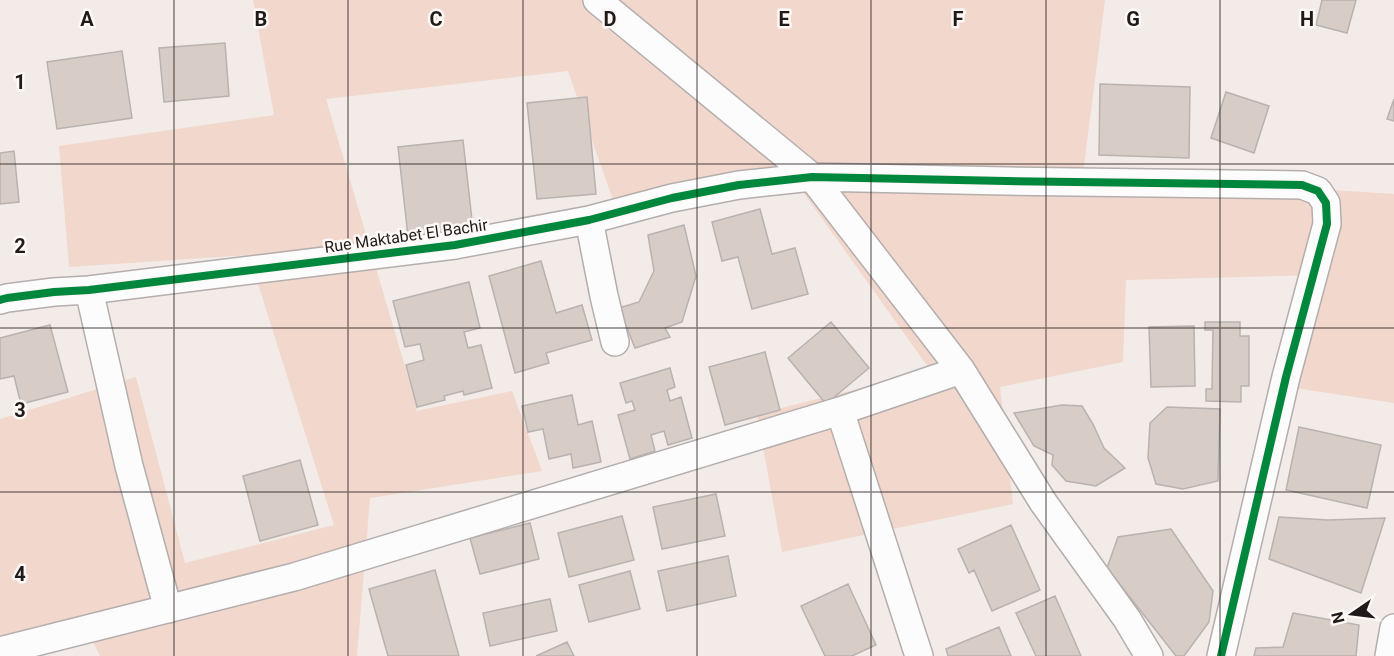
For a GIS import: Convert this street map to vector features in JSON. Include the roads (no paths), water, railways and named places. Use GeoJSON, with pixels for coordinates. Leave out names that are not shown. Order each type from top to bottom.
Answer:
{"type":"FeatureCollection","features":[{"type":"Feature","properties":{"kind":"street"},"geometry":{"type":"LineString","coordinates":[[597,0],[812,177],[961,370],[1043,502],[1127,619],[1149,656]]}},
{"type":"Feature","properties":{"kind":"street","name":"Rue Maktabet El Bachir"},"geometry":{"type":"LineString","coordinates":[[0,300],[454,245],[589,220],[672,198],[728,187],[812,177],[1006,182],[1302,185],[1318,191],[1326,203],[1327,224],[1286,377],[1221,656]]}},
{"type":"Feature","properties":{"kind":"street"},"geometry":{"type":"LineString","coordinates":[[589,220],[615,342]]}},
{"type":"Feature","properties":{"kind":"street"},"geometry":{"type":"LineString","coordinates":[[89,290],[129,466],[168,609]]}},
{"type":"Feature","properties":{"kind":"street"},"geometry":{"type":"LineString","coordinates":[[0,651],[294,577],[840,411],[961,370]]}},
{"type":"Feature","properties":{"kind":"street"},"geometry":{"type":"LineString","coordinates":[[840,411],[919,656]]}},
{"type":"Feature","properties":{"kind":"street"},"geometry":{"type":"LineString","coordinates":[[1389,656],[1394,628]]}}]}
